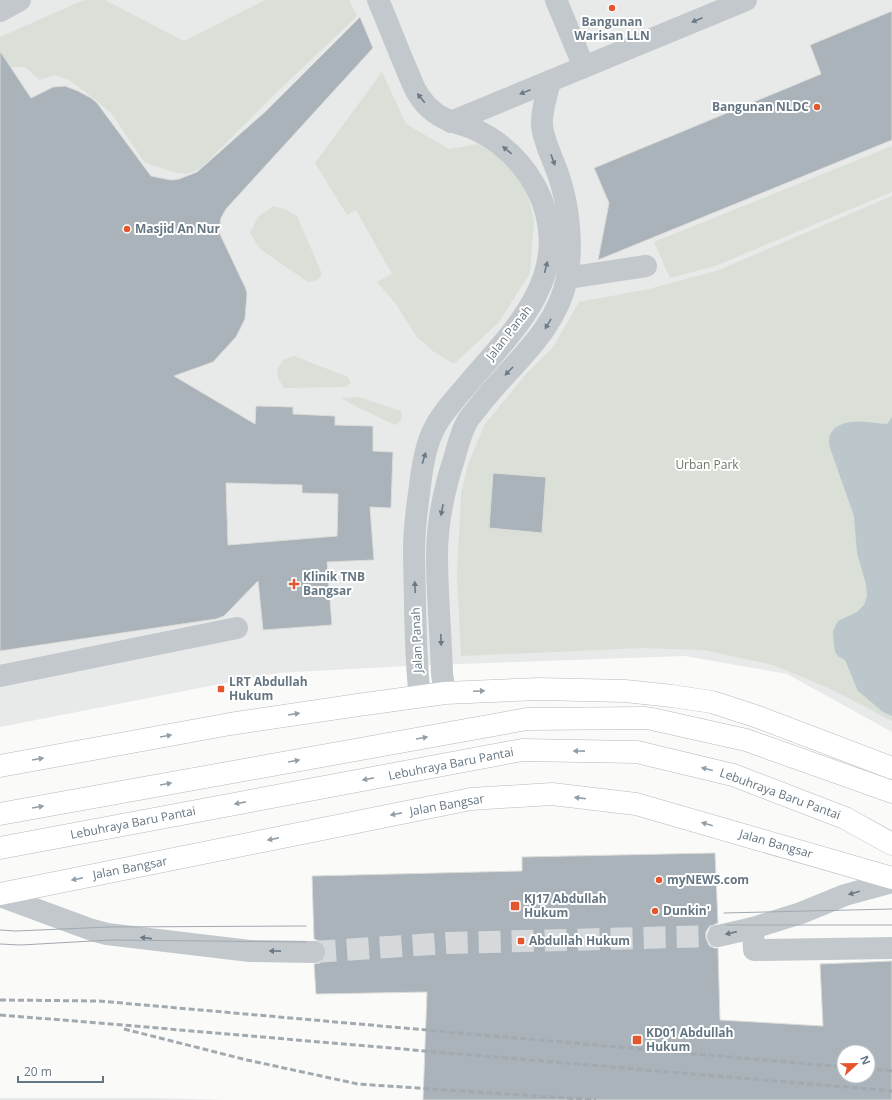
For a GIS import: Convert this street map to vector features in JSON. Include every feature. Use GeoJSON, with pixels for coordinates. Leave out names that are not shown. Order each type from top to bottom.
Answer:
{"type":"FeatureCollection","features":[{"type":"Feature","properties":{"kind":"main road"},"geometry":{"type":"LineString","coordinates":[[0,766],[230,724],[420,696],[445,693],[540,689],[625,691],[712,702],[758,717],[892,768]]}},
{"type":"Feature","properties":{"kind":"main road"},"geometry":{"type":"LineString","coordinates":[[0,814],[527,719],[652,719],[746,740],[892,792]]}},
{"type":"Feature","properties":{"kind":"main road","name":"Lebuhraya Baru Pantai"},"geometry":{"type":"LineString","coordinates":[[0,848],[522,750],[637,752],[733,775],[845,818],[889,842]]}},
{"type":"Feature","properties":{"kind":"main road","name":"Jalan Bangsar"},"geometry":{"type":"LineString","coordinates":[[0,895],[471,799],[552,794],[636,804],[892,878]]}},
{"type":"Feature","properties":{"kind":"street"},"geometry":{"type":"LineString","coordinates":[[0,11],[20,0]]}},
{"type":"Feature","properties":{"kind":"street","name":"Jalan Panah"},"geometry":{"type":"LineString","coordinates":[[378,0],[419,96],[434,112],[451,122],[473,129],[494,140],[512,154],[527,172],[539,192],[546,214],[549,237],[548,260],[542,283],[533,304],[515,329],[453,401],[433,430],[423,463],[417,507],[414,549],[417,675],[420,696]]}},
{"type":"Feature","properties":{"kind":"street"},"geometry":{"type":"LineString","coordinates":[[556,0],[584,67]]}},
{"type":"Feature","properties":{"kind":"street"},"geometry":{"type":"LineString","coordinates":[[451,122],[550,82],[716,6],[746,0]]}},
{"type":"Feature","properties":{"kind":"street","name":"Jalan Panah"},"geometry":{"type":"LineString","coordinates":[[445,693],[442,674],[437,555],[440,517],[447,480],[458,444],[468,420],[502,377],[536,342],[548,326],[558,306],[567,278],[569,231],[566,204],[561,182],[542,126],[542,117],[550,82]]}},
{"type":"Feature","properties":{"kind":"street"},"geometry":{"type":"LineString","coordinates":[[567,278],[646,266]]}},
{"type":"Feature","properties":{"kind":"street"},"geometry":{"type":"LineString","coordinates":[[515,329],[536,342]]}},
{"type":"Feature","properties":{"kind":"street"},"geometry":{"type":"LineString","coordinates":[[0,676],[237,628]]}},
{"type":"Feature","properties":{"kind":"street"},"geometry":{"type":"LineString","coordinates":[[718,936],[753,928],[801,913],[845,895],[892,882]]}},
{"type":"Feature","properties":{"kind":"street"},"geometry":{"type":"LineString","coordinates":[[0,895],[92,930],[107,934],[250,951],[314,952]]}},
{"type":"Feature","properties":{"kind":"street"},"geometry":{"type":"LineString","coordinates":[[753,928],[754,950],[892,948]]}},
{"type":"Feature","properties":{"kind":"shaded area"},"geometry":{"type":"Polygon","coordinates":[[[0,0],[892,0],[892,732],[787,674],[685,656],[406,666],[277,673],[0,727],[0,0]]]}},
{"type":"Feature","properties":{"kind":"shaded area"},"geometry":{"type":"Polygon","coordinates":[[[892,417],[892,716],[883,712],[858,691],[845,660],[839,657],[835,652],[833,631],[838,621],[857,612],[864,605],[867,596],[866,584],[857,553],[854,516],[829,445],[829,437],[836,428],[842,424],[849,422],[864,422],[887,424],[892,417]]]}},
{"type":"Feature","properties":{"kind":"shaded area"},"geometry":{"type":"Polygon","coordinates":[[[0,1098],[154,1098],[226,1100],[0,1100],[0,1098]]]}},
{"type":"Feature","properties":{"kind":"green space"},"geometry":{"type":"Polygon","coordinates":[[[84,0],[105,0],[184,41],[265,0],[349,0],[357,16],[274,95],[201,168],[187,174],[177,173],[145,163],[111,113],[69,80],[54,75],[40,80],[25,67],[10,67],[0,72],[0,37],[84,0]]]}},
{"type":"Feature","properties":{"kind":"green space"},"geometry":{"type":"Polygon","coordinates":[[[382,72],[406,124],[449,149],[478,144],[509,163],[524,184],[534,219],[530,273],[499,322],[454,364],[434,352],[416,336],[396,304],[377,282],[392,274],[356,210],[347,215],[315,163],[382,72]]]}},
{"type":"Feature","properties":{"kind":"green space"},"geometry":{"type":"Polygon","coordinates":[[[892,146],[892,192],[715,266],[670,278],[654,242],[892,146]]]}},
{"type":"Feature","properties":{"kind":"green space","name":"Urban Park"},"geometry":{"type":"Polygon","coordinates":[[[892,196],[892,721],[833,690],[773,665],[704,650],[642,648],[461,656],[457,574],[461,494],[468,464],[485,424],[526,374],[553,347],[579,302],[649,289],[719,270],[892,196]]]}},
{"type":"Feature","properties":{"kind":"green space"},"geometry":{"type":"Polygon","coordinates":[[[273,206],[285,209],[297,216],[322,274],[317,280],[308,282],[260,249],[250,233],[258,217],[273,206]]]}},
{"type":"Feature","properties":{"kind":"green space"},"geometry":{"type":"Polygon","coordinates":[[[294,356],[348,377],[351,383],[344,387],[284,388],[278,378],[277,370],[283,360],[294,356]]]}},
{"type":"Feature","properties":{"kind":"green space"},"geometry":{"type":"Polygon","coordinates":[[[359,397],[401,411],[402,416],[400,422],[395,425],[341,398],[359,397]]]}},
{"type":"Feature","properties":{"kind":"building","name":"Bangunan NLDC"},"geometry":{"type":"Polygon","coordinates":[[[892,11],[892,140],[598,260],[609,203],[594,168],[821,74],[810,45],[892,11]]]}},
{"type":"Feature","properties":{"kind":"building"},"geometry":{"type":"Polygon","coordinates":[[[360,17],[373,48],[226,209],[221,218],[219,232],[247,294],[245,319],[236,337],[213,362],[174,376],[255,424],[256,406],[293,407],[293,414],[335,416],[335,425],[373,426],[373,451],[393,452],[391,508],[370,507],[374,560],[327,562],[332,625],[263,630],[258,581],[224,616],[216,619],[0,651],[0,51],[31,98],[53,87],[65,86],[91,98],[97,103],[151,176],[171,180],[179,179],[197,172],[266,111],[360,17]],[[226,483],[228,545],[337,536],[338,494],[302,493],[302,485],[226,483]]]}},
{"type":"Feature","properties":{"kind":"building"},"geometry":{"type":"Polygon","coordinates":[[[493,473],[546,477],[542,533],[489,528],[493,473]]]}},
{"type":"Feature","properties":{"kind":"building"},"geometry":{"type":"Polygon","coordinates":[[[715,853],[718,923],[709,927],[706,932],[706,938],[709,945],[714,948],[718,948],[720,1020],[823,1026],[820,964],[892,961],[892,1100],[423,1100],[427,992],[316,994],[314,964],[320,963],[324,959],[326,952],[325,946],[321,942],[314,939],[312,876],[522,871],[522,857],[715,853]]]}},
{"type":"Feature","properties":{"kind":"tunnel"},"geometry":{"type":"LineString","coordinates":[[314,952],[448,943],[718,936]]}},
{"type":"Feature","properties":{"kind":"tram line"},"geometry":{"type":"LineString","coordinates":[[724,913],[892,909]]}},
{"type":"Feature","properties":{"kind":"tram line"},"geometry":{"type":"LineString","coordinates":[[726,925],[892,925]]}},
{"type":"Feature","properties":{"kind":"tram line"},"geometry":{"type":"LineString","coordinates":[[0,930],[16,931],[109,927],[306,926]]}},
{"type":"Feature","properties":{"kind":"tram line"},"geometry":{"type":"LineString","coordinates":[[0,944],[21,945],[110,940],[306,942]]}},
{"type":"Feature","properties":{"kind":"railway"},"geometry":{"type":"LineString","coordinates":[[0,1000],[99,1001],[836,1066]]}},
{"type":"Feature","properties":{"kind":"railway"},"geometry":{"type":"LineString","coordinates":[[0,1015],[892,1091]]}},
{"type":"Feature","properties":{"kind":"railway"},"geometry":{"type":"LineString","coordinates":[[124,1029],[247,1060],[358,1084],[596,1100]]}},
{"type":"Feature","properties":{"kind":"railway"},"geometry":{"type":"LineString","coordinates":[[876,1070],[892,1071]]}},
{"type":"Feature","properties":{"kind":"place","name":"Bangunan Warisan LLN"},"geometry":{"type":"Point","coordinates":[612,8]}},
{"type":"Feature","properties":{"kind":"place","name":"Bangunan NLDC"},"geometry":{"type":"Point","coordinates":[817,107]}},
{"type":"Feature","properties":{"kind":"place","name":"Masjid An Nur"},"geometry":{"type":"Point","coordinates":[127,229]}},
{"type":"Feature","properties":{"kind":"place","name":"Klinik TNB Bangsar"},"geometry":{"type":"Point","coordinates":[294,584]}},
{"type":"Feature","properties":{"kind":"place","name":"LRT Abdullah Hukum"},"geometry":{"type":"Point","coordinates":[221,689]}},
{"type":"Feature","properties":{"kind":"place","name":"myNEWS.com"},"geometry":{"type":"Point","coordinates":[659,880]}},
{"type":"Feature","properties":{"kind":"place","name":"KJ17 Abdullah Hukum"},"geometry":{"type":"Point","coordinates":[515,906]}},
{"type":"Feature","properties":{"kind":"place","name":"Dunkin'"},"geometry":{"type":"Point","coordinates":[655,911]}},
{"type":"Feature","properties":{"kind":"place","name":"Abdullah Hukum"},"geometry":{"type":"Point","coordinates":[521,941]}},
{"type":"Feature","properties":{"kind":"place","name":"KD01 Abdullah Hukum"},"geometry":{"type":"Point","coordinates":[637,1040]}}]}
